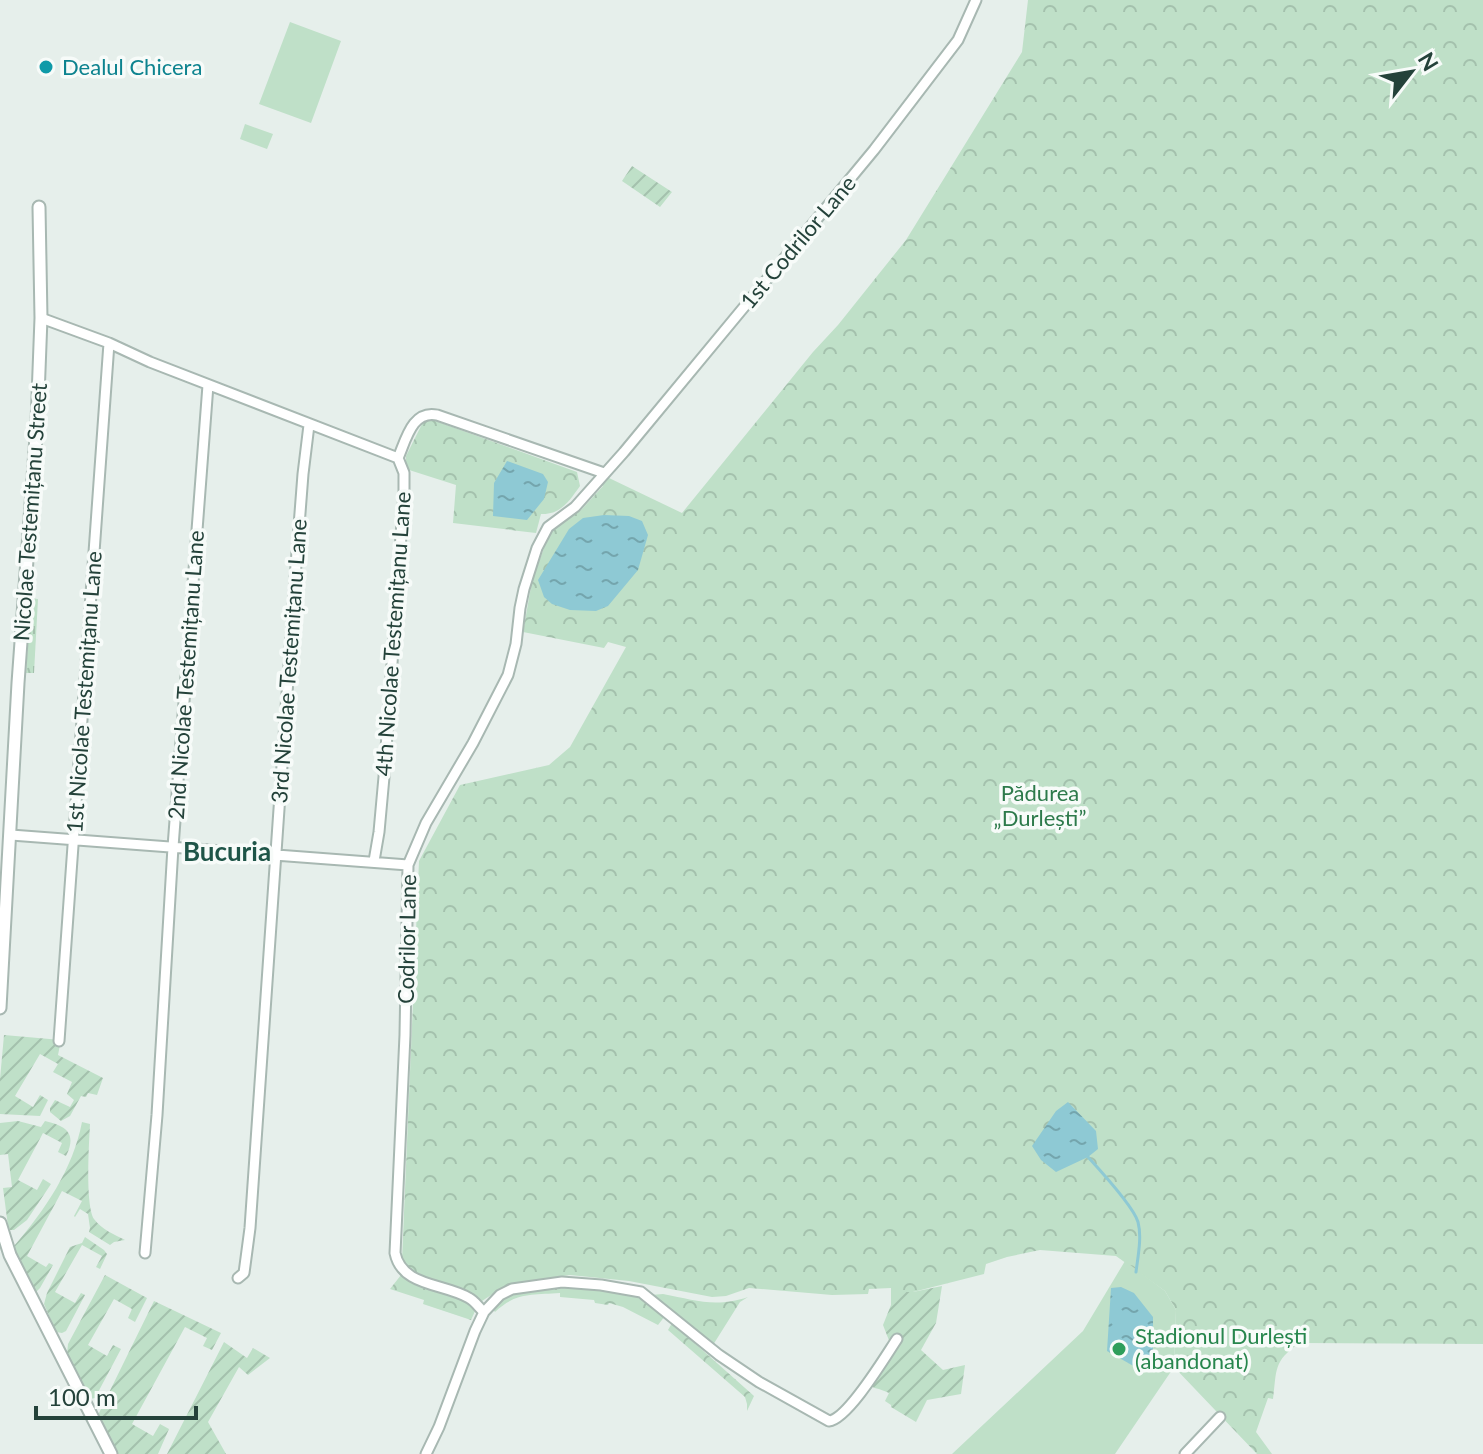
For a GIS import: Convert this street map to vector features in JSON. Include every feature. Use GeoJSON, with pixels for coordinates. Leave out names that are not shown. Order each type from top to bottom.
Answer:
{"type":"FeatureCollection","features":[{"type":"Feature","properties":{"kind":"street","name":"1st Codrilor Lane"},"geometry":{"type":"LineString","coordinates":[[604,473],[874,150],[958,40],[976,0]]}},
{"type":"Feature","properties":{"kind":"street","name":"Nicolae Testemițanu Street"},"geometry":{"type":"LineString","coordinates":[[0,1008],[18,683],[36,438],[41,318],[39,207]]}},
{"type":"Feature","properties":{"kind":"street"},"geometry":{"type":"LineString","coordinates":[[41,318],[398,458]]}},
{"type":"Feature","properties":{"kind":"street","name":"1st Nicolae Testemițanu Lane"},"geometry":{"type":"LineString","coordinates":[[59,1041],[109,343]]}},
{"type":"Feature","properties":{"kind":"street","name":"2nd Nicolae Testemițanu Lane"},"geometry":{"type":"LineString","coordinates":[[145,1253],[208,385]]}},
{"type":"Feature","properties":{"kind":"street","name":"4th Nicolae Testemițanu Lane"},"geometry":{"type":"LineString","coordinates":[[374,861],[384,777],[404,493],[404,473],[398,458],[416,420],[430,413],[604,473]]}},
{"type":"Feature","properties":{"kind":"street","name":"3rd Nicolae Testemițanu Lane"},"geometry":{"type":"LineString","coordinates":[[238,1278],[244,1273],[250,1228],[296,563],[309,425]]}},
{"type":"Feature","properties":{"kind":"street","name":"Codrilor Lane"},"geometry":{"type":"LineString","coordinates":[[484,1312],[470,1299],[408,1275],[397,1262],[395,1253],[405,1035],[408,865],[426,823],[508,675],[524,589],[542,536],[548,527],[575,507],[604,473]]}},
{"type":"Feature","properties":{"kind":"street"},"geometry":{"type":"LineString","coordinates":[[11,835],[408,865]]}},
{"type":"Feature","properties":{"kind":"street"},"geometry":{"type":"LineString","coordinates":[[0,1229],[33,1303],[111,1454]]}},
{"type":"Feature","properties":{"kind":"street"},"geometry":{"type":"LineString","coordinates":[[426,1454],[484,1312],[500,1295],[512,1289],[562,1282],[641,1292],[719,1355],[829,1421],[834,1421],[852,1403],[897,1339]]}},
{"type":"Feature","properties":{"kind":"street"},"geometry":{"type":"LineString","coordinates":[[1185,1454],[1220,1417]]}},
{"type":"Feature","properties":{"kind":"green space","name":"Pădurea „Durlești”"},"geometry":{"type":"Polygon","coordinates":[[[1028,0],[1483,0],[1483,1344],[1299,1343],[1280,1361],[1273,1399],[1268,1398],[1256,1432],[1272,1454],[1257,1454],[1174,1367],[1176,1310],[1165,1291],[1116,1256],[1040,1250],[986,1264],[984,1274],[913,1292],[891,1292],[891,1288],[869,1289],[868,1294],[832,1295],[749,1288],[712,1297],[629,1281],[570,1275],[508,1284],[482,1301],[410,1270],[402,1260],[419,861],[460,785],[549,765],[570,747],[626,647],[608,642],[604,648],[523,632],[532,581],[549,534],[582,509],[609,478],[682,513],[906,240],[1022,52],[1028,0]]]}},
{"type":"Feature","properties":{"kind":"green space"},"geometry":{"type":"Polygon","coordinates":[[[290,22],[341,41],[311,123],[259,104],[290,22]]]}},
{"type":"Feature","properties":{"kind":"green space"},"geometry":{"type":"Polygon","coordinates":[[[245,124],[273,134],[267,149],[240,139],[245,124]]]}},
{"type":"Feature","properties":{"kind":"green space"},"geometry":{"type":"Polygon","coordinates":[[[632,166],[672,192],[660,207],[622,181],[632,166]]]}},
{"type":"Feature","properties":{"kind":"green space"},"geometry":{"type":"Polygon","coordinates":[[[430,419],[577,472],[580,486],[559,509],[541,514],[536,533],[453,523],[456,485],[406,469],[406,456],[423,422],[430,419]]]}},
{"type":"Feature","properties":{"kind":"green space"},"geometry":{"type":"Polygon","coordinates":[[[31,598],[38,599],[34,673],[26,673],[31,598]]]}},
{"type":"Feature","properties":{"kind":"green space"},"geometry":{"type":"Polygon","coordinates":[[[4,1035],[61,1040],[58,1055],[103,1078],[97,1095],[88,1093],[86,1097],[81,1096],[70,1116],[61,1121],[50,1112],[50,1108],[55,1100],[70,1107],[74,1100],[67,1094],[72,1082],[53,1072],[58,1064],[40,1054],[15,1096],[33,1107],[40,1095],[48,1100],[40,1116],[0,1114],[4,1035]]]}},
{"type":"Feature","properties":{"kind":"green space"},"geometry":{"type":"Polygon","coordinates":[[[18,1121],[41,1127],[45,1121],[59,1125],[68,1132],[70,1142],[66,1156],[58,1152],[62,1143],[43,1133],[18,1180],[37,1190],[43,1179],[51,1184],[27,1220],[10,1230],[3,1188],[12,1187],[8,1154],[0,1155],[0,1123],[18,1121]]]}},
{"type":"Feature","properties":{"kind":"green space"},"geometry":{"type":"Polygon","coordinates":[[[82,1122],[90,1124],[88,1173],[91,1212],[100,1226],[125,1240],[110,1245],[89,1232],[88,1214],[80,1209],[74,1216],[82,1201],[62,1191],[27,1256],[46,1267],[49,1263],[53,1265],[36,1292],[14,1246],[65,1172],[82,1122]]]}},
{"type":"Feature","properties":{"kind":"green space"},"geometry":{"type":"Polygon","coordinates":[[[85,1237],[107,1254],[100,1269],[96,1267],[102,1256],[82,1245],[55,1292],[75,1303],[81,1293],[85,1295],[66,1331],[56,1332],[44,1304],[47,1293],[70,1247],[82,1243],[85,1237]]]}},
{"type":"Feature","properties":{"kind":"green space","name":"Stadionul Durlești (abandonat)"},"geometry":{"type":"Polygon","coordinates":[[[1125,1261],[1165,1291],[1176,1310],[1174,1367],[1115,1454],[952,1454],[1083,1331],[1125,1261]]]}},
{"type":"Feature","properties":{"kind":"green space"},"geometry":{"type":"Polygon","coordinates":[[[105,1275],[147,1298],[135,1322],[128,1318],[132,1309],[114,1299],[88,1345],[107,1356],[113,1345],[121,1349],[95,1398],[90,1399],[67,1354],[68,1344],[105,1275]]]}},
{"type":"Feature","properties":{"kind":"green space"},"geometry":{"type":"Polygon","coordinates":[[[401,1275],[470,1302],[476,1309],[471,1320],[390,1289],[401,1275]]]}},
{"type":"Feature","properties":{"kind":"green space"},"geometry":{"type":"Polygon","coordinates":[[[564,1285],[624,1291],[665,1316],[658,1325],[623,1307],[560,1297],[560,1293],[525,1296],[510,1301],[495,1312],[492,1308],[512,1293],[564,1285]]]}},
{"type":"Feature","properties":{"kind":"green space"},"geometry":{"type":"Polygon","coordinates":[[[942,1286],[936,1323],[921,1350],[943,1370],[965,1365],[961,1394],[927,1400],[916,1422],[885,1401],[889,1393],[863,1381],[869,1377],[890,1343],[883,1325],[891,1305],[891,1292],[913,1292],[942,1286]]]}},
{"type":"Feature","properties":{"kind":"green space"},"geometry":{"type":"Polygon","coordinates":[[[651,1295],[715,1302],[748,1297],[740,1302],[713,1345],[651,1295]]]}},
{"type":"Feature","properties":{"kind":"green space"},"geometry":{"type":"Polygon","coordinates":[[[154,1301],[221,1333],[212,1350],[203,1346],[207,1338],[185,1327],[132,1424],[153,1436],[160,1424],[169,1429],[158,1454],[118,1454],[98,1415],[154,1301]]]}},
{"type":"Feature","properties":{"kind":"green space"},"geometry":{"type":"Polygon","coordinates":[[[672,1323],[754,1396],[747,1411],[745,1397],[668,1330],[672,1323]]]}},
{"type":"Feature","properties":{"kind":"green space"},"geometry":{"type":"Polygon","coordinates":[[[224,1342],[247,1358],[253,1348],[270,1358],[248,1375],[239,1367],[208,1422],[226,1454],[167,1454],[224,1342]]]}},
{"type":"Feature","properties":{"kind":"water"},"geometry":{"type":"Polygon","coordinates":[[[507,461],[543,474],[548,482],[544,499],[527,520],[493,516],[494,483],[507,461]]]}},
{"type":"Feature","properties":{"kind":"water"},"geometry":{"type":"Polygon","coordinates":[[[629,516],[642,521],[648,535],[638,570],[608,606],[596,611],[570,610],[552,604],[544,597],[538,580],[569,529],[583,518],[629,516]]]}},
{"type":"Feature","properties":{"kind":"water"},"geometry":{"type":"Polygon","coordinates":[[[1068,1102],[1096,1131],[1098,1149],[1056,1172],[1041,1160],[1032,1146],[1056,1111],[1068,1102]]]}},
{"type":"Feature","properties":{"kind":"water"},"geometry":{"type":"Polygon","coordinates":[[[1121,1287],[1134,1293],[1153,1317],[1153,1354],[1149,1361],[1137,1368],[1107,1351],[1111,1288],[1121,1287]]]}},
{"type":"Feature","properties":{"kind":"waterway"},"geometry":{"type":"LineString","coordinates":[[1088,1157],[1123,1198],[1138,1222],[1140,1240],[1136,1272]]}},
{"type":"Feature","properties":{"kind":"place","name":"Dealul Chicera"},"geometry":{"type":"Point","coordinates":[46,67]}},
{"type":"Feature","properties":{"kind":"place","name":"Stadionul Durlești (abandonat)"},"geometry":{"type":"Point","coordinates":[1119,1349]}},
{"type":"Feature","properties":{"kind":"district","name":"Bucuria"},"geometry":{"type":"Point","coordinates":[227,852]}}]}
